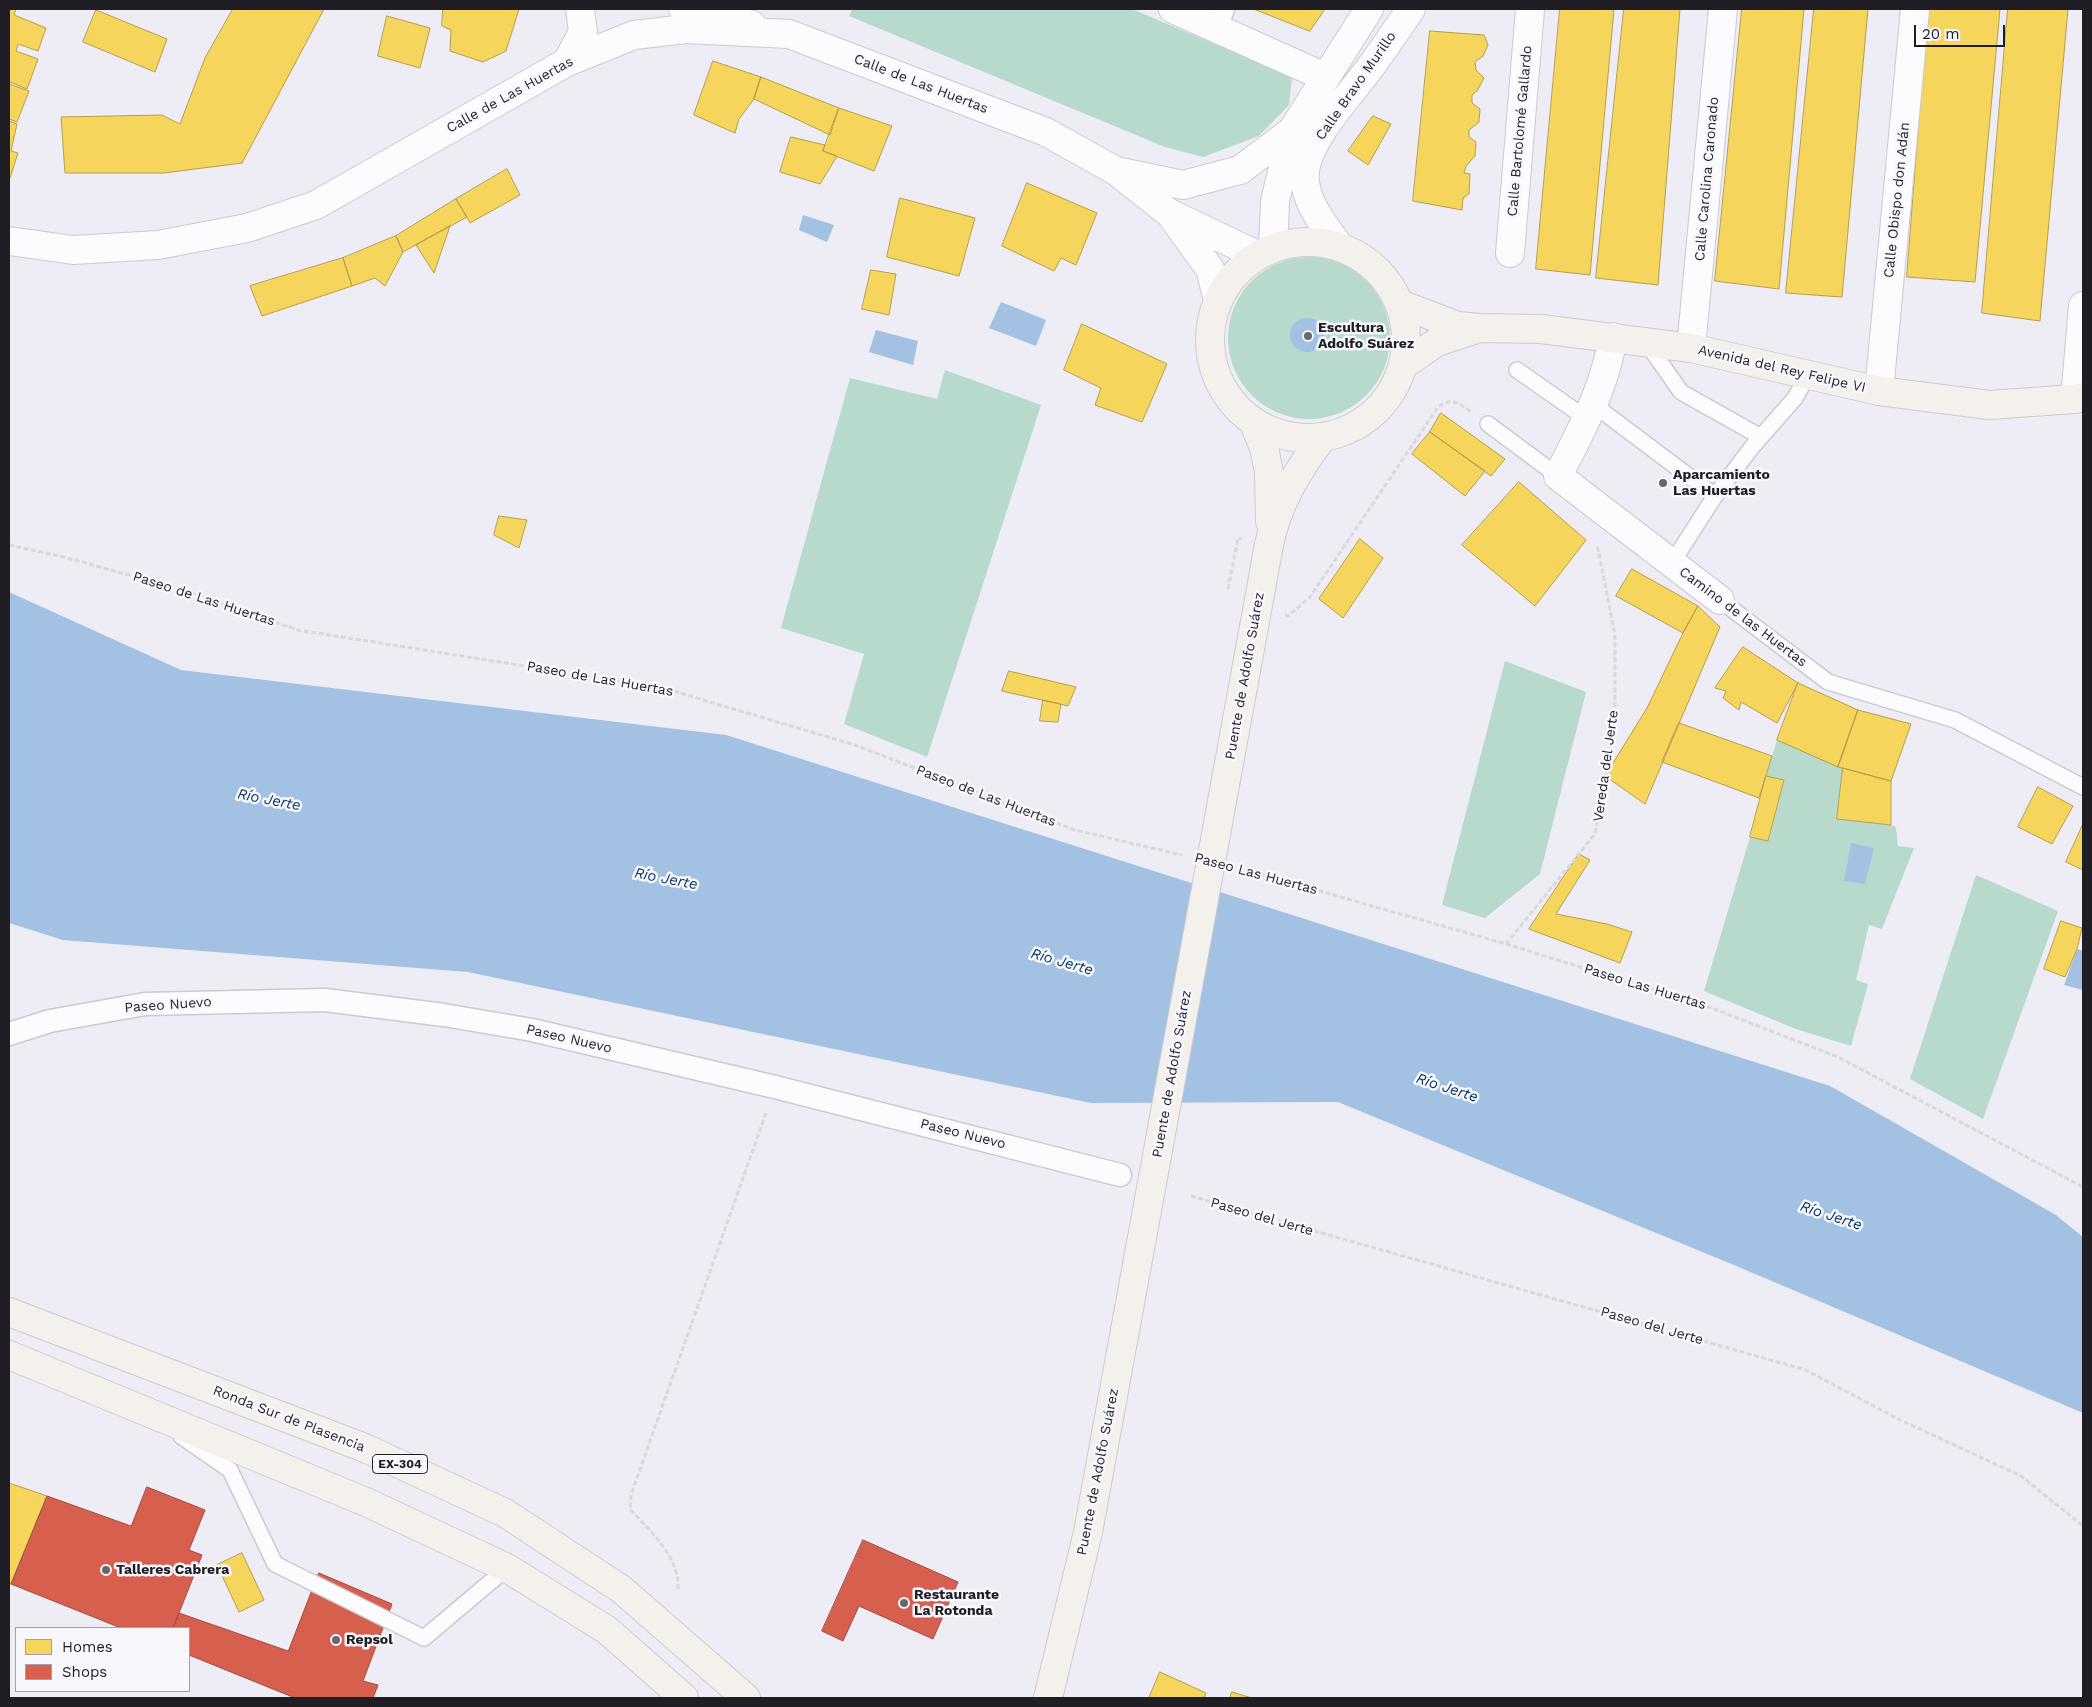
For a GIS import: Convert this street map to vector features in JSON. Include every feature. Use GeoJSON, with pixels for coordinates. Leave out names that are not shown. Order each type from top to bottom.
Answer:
{"type":"FeatureCollection","features":[{"type":"Feature","properties":{"kind":"main road"},"geometry":{"type":"LineString","coordinates":[[1295,242],[1318,242],[1340,247],[1366,260],[1380,273],[1386,279],[1400,304],[1407,334],[1405,364],[1394,391],[1375,414],[1351,430],[1322,438],[1298,439],[1275,433],[1254,422],[1233,404],[1218,381],[1210,354],[1210,326],[1218,300],[1234,275],[1265,252],[1295,242]]}},
{"type":"Feature","properties":{"kind":"main road"},"geometry":{"type":"LineString","coordinates":[[1400,304],[1458,326],[1480,328]]}},
{"type":"Feature","properties":{"kind":"main road"},"geometry":{"type":"LineString","coordinates":[[1405,364],[1437,342],[1480,328]]}},
{"type":"Feature","properties":{"kind":"main road","name":"Avenida del Rey Felipe VI"},"geometry":{"type":"LineString","coordinates":[[1480,328],[1541,329],[1691,348],[1879,391],[1989,405],[2079,398]]}},
{"type":"Feature","properties":{"kind":"main road"},"geometry":{"type":"LineString","coordinates":[[1254,422],[1264,448],[1269,472],[1270,541]]}},
{"type":"Feature","properties":{"kind":"main road"},"geometry":{"type":"LineString","coordinates":[[1270,541],[1290,486],[1303,463],[1322,438]]}},
{"type":"Feature","properties":{"kind":"main road","name":"Puente de Adolfo Suárez"},"geometry":{"type":"LineString","coordinates":[[1052,1695],[1088,1532],[1270,541]]}},
{"type":"Feature","properties":{"kind":"main road","name":"Ronda Sur de Plasencia"},"geometry":{"type":"LineString","coordinates":[[9,1312],[365,1448],[505,1513],[621,1589],[746,1698]]}},
{"type":"Feature","properties":{"kind":"main road"},"geometry":{"type":"LineString","coordinates":[[9,1355],[366,1502],[507,1568],[607,1630],[684,1698]]}},
{"type":"Feature","properties":{"kind":"street"},"geometry":{"type":"LineString","coordinates":[[567,62],[583,32],[580,9]]}},
{"type":"Feature","properties":{"kind":"street"},"geometry":{"type":"LineString","coordinates":[[683,9],[789,34]]}},
{"type":"Feature","properties":{"kind":"street"},"geometry":{"type":"LineString","coordinates":[[1173,9],[1219,18],[1325,77]]}},
{"type":"Feature","properties":{"kind":"street","name":"Calle Bravo Murillo"},"geometry":{"type":"LineString","coordinates":[[1265,252],[1292,131],[1369,9]]}},
{"type":"Feature","properties":{"kind":"street","name":"Calle Bravo Murillo"},"geometry":{"type":"LineString","coordinates":[[1340,247],[1318,218],[1309,195],[1305,173],[1310,155],[1321,132],[1370,68],[1411,9]]}},
{"type":"Feature","properties":{"kind":"street","name":"Calle Bartolomé Gallardo"},"geometry":{"type":"LineString","coordinates":[[1510,253],[1530,9]]}},
{"type":"Feature","properties":{"kind":"street","name":"Calle Carolina Caronado"},"geometry":{"type":"LineString","coordinates":[[1691,348],[1723,9]]}},
{"type":"Feature","properties":{"kind":"street","name":"Calle Obispo don Adán"},"geometry":{"type":"LineString","coordinates":[[1879,391],[1915,9]]}},
{"type":"Feature","properties":{"kind":"street","name":"Calle de Las Huertas"},"geometry":{"type":"LineString","coordinates":[[9,242],[73,250],[158,245],[247,228],[316,205],[567,62],[634,35],[686,29],[789,34],[1046,132],[1116,171],[1169,213]]}},
{"type":"Feature","properties":{"kind":"street","name":"Calle Bravo Murillo"},"geometry":{"type":"LineString","coordinates":[[1116,171],[1183,185],[1240,170],[1292,131]]}},
{"type":"Feature","properties":{"kind":"street"},"geometry":{"type":"LineString","coordinates":[[1169,213],[1265,252]]}},
{"type":"Feature","properties":{"kind":"street"},"geometry":{"type":"LineString","coordinates":[[1169,213],[1210,268],[1218,300]]}},
{"type":"Feature","properties":{"kind":"street"},"geometry":{"type":"LineString","coordinates":[[2079,398],[2083,306]]}},
{"type":"Feature","properties":{"kind":"street"},"geometry":{"type":"LineString","coordinates":[[1558,476],[1591,412],[1609,363],[1613,337]]}},
{"type":"Feature","properties":{"kind":"street","name":"Camino de las Huertas"},"geometry":{"type":"LineString","coordinates":[[1558,476],[1720,600]]}},
{"type":"Feature","properties":{"kind":"street","name":"Paseo Nuevo"},"geometry":{"type":"LineString","coordinates":[[9,1034],[50,1021],[146,1004],[325,1000],[444,1015],[532,1030],[775,1086],[1120,1175]]}},
{"type":"Feature","properties":{"kind":"lane"},"geometry":{"type":"LineString","coordinates":[[1646,342],[1681,392],[1761,437]]}},
{"type":"Feature","properties":{"kind":"lane"},"geometry":{"type":"LineString","coordinates":[[1517,370],[1591,412],[1715,496]]}},
{"type":"Feature","properties":{"kind":"lane"},"geometry":{"type":"LineString","coordinates":[[1672,563],[1715,496],[1761,437],[1795,398],[1808,375]]}},
{"type":"Feature","properties":{"kind":"lane"},"geometry":{"type":"LineString","coordinates":[[1488,424],[1558,476]]}},
{"type":"Feature","properties":{"kind":"lane","name":"Camino de las Huertas"},"geometry":{"type":"LineString","coordinates":[[1720,600],[1828,682],[1955,720],[2083,787]]}},
{"type":"Feature","properties":{"kind":"lane"},"geometry":{"type":"LineString","coordinates":[[136,1406],[230,1470],[275,1564],[424,1638],[507,1568]]}},
{"type":"Feature","properties":{"kind":"path"},"geometry":{"type":"LineString","coordinates":[[1279,614],[1288,616],[1310,597],[1438,407],[1447,401],[1456,402],[1488,424]]}},
{"type":"Feature","properties":{"kind":"path","name":"Vereda del Jerte"},"geometry":{"type":"LineString","coordinates":[[1506,944],[1595,834],[1615,721],[1615,634],[1588,499]]}},
{"type":"Feature","properties":{"kind":"path","name":"Paseo de Las Huertas"},"geometry":{"type":"LineString","coordinates":[[9,545],[64,557],[183,590],[298,630],[663,688],[855,745],[1075,830],[1180,855]]}},
{"type":"Feature","properties":{"kind":"path","name":"Paseo Las Huertas"},"geometry":{"type":"LineString","coordinates":[[1180,855],[1189,857]]}},
{"type":"Feature","properties":{"kind":"path","name":"Paseo Las Huertas"},"geometry":{"type":"LineString","coordinates":[[1237,867],[1506,944],[1712,1008],[1838,1057],[2083,1187]]}},
{"type":"Feature","properties":{"kind":"path"},"geometry":{"type":"LineString","coordinates":[[678,1589],[676,1567],[664,1549],[630,1509],[631,1495],[775,1086]]}},
{"type":"Feature","properties":{"kind":"path","name":"Paseo del Jerte"},"geometry":{"type":"LineString","coordinates":[[1191,1196],[1806,1370],[1898,1419],[2021,1476],[2083,1526]]}},
{"type":"Feature","properties":{"kind":"green space"},"geometry":{"type":"Polygon","coordinates":[[[852,9],[1132,9],[1292,77],[1289,105],[1259,136],[1203,157],[1165,147],[849,16],[852,9]]]}},
{"type":"Feature","properties":{"kind":"green space"},"geometry":{"type":"Polygon","coordinates":[[[1309,257],[1340,263],[1366,281],[1384,307],[1390,338],[1384,369],[1366,395],[1340,413],[1309,419],[1278,413],[1252,395],[1234,369],[1228,338],[1234,307],[1252,281],[1278,263],[1309,257]]]}},
{"type":"Feature","properties":{"kind":"green space"},"geometry":{"type":"Polygon","coordinates":[[[945,370],[1041,405],[927,757],[844,724],[864,654],[781,628],[850,378],[937,399],[945,370]]]}},
{"type":"Feature","properties":{"kind":"green space"},"geometry":{"type":"Polygon","coordinates":[[[1505,661],[1586,692],[1540,874],[1485,918],[1442,905],[1505,661]]]}},
{"type":"Feature","properties":{"kind":"green space"},"geometry":{"type":"Polygon","coordinates":[[[1777,740],[1843,768],[1837,819],[1891,825],[1896,827],[1898,846],[1914,848],[1882,929],[1869,925],[1856,980],[1868,984],[1851,1046],[1796,1029],[1704,991],[1750,837],[1769,841],[1784,780],[1766,776],[1777,740]]]}},
{"type":"Feature","properties":{"kind":"green space"},"geometry":{"type":"Polygon","coordinates":[[[1976,875],[2058,911],[1983,1119],[1910,1079],[1976,875]]]}},
{"type":"Feature","properties":{"kind":"water"},"geometry":{"type":"Polygon","coordinates":[[[803,215],[834,225],[827,242],[799,230],[803,215]]]}},
{"type":"Feature","properties":{"kind":"water"},"geometry":{"type":"Polygon","coordinates":[[[1001,302],[1046,320],[1036,346],[989,328],[1001,302]]]}},
{"type":"Feature","properties":{"kind":"water"},"geometry":{"type":"Polygon","coordinates":[[[1307,318],[1319,323],[1324,335],[1319,347],[1307,352],[1295,347],[1290,335],[1295,323],[1307,318]]]}},
{"type":"Feature","properties":{"kind":"water"},"geometry":{"type":"Polygon","coordinates":[[[876,330],[918,341],[913,365],[869,352],[876,330]]]}},
{"type":"Feature","properties":{"kind":"water","name":"Río Jerte"},"geometry":{"type":"Polygon","coordinates":[[[9,592],[181,670],[726,735],[1830,1086],[2056,1215],[2083,1237],[2083,1413],[1734,1265],[1338,1102],[1091,1103],[468,972],[63,940],[9,923],[9,592]]]}},
{"type":"Feature","properties":{"kind":"water"},"geometry":{"type":"Polygon","coordinates":[[[1851,843],[1874,848],[1865,884],[1844,881],[1851,843]]]}},
{"type":"Feature","properties":{"kind":"water"},"geometry":{"type":"Polygon","coordinates":[[[2077,949],[2083,951],[2083,990],[2064,985],[2077,949]]]}},
{"type":"Feature","properties":{"kind":"building: Homes"},"geometry":{"type":"Polygon","coordinates":[[[9,9],[16,9],[14,15],[46,28],[38,51],[18,44],[16,51],[38,59],[27,89],[10,82],[9,84],[9,9]]]}},
{"type":"Feature","properties":{"kind":"building: Homes"},"geometry":{"type":"Polygon","coordinates":[[[233,9],[324,9],[242,163],[164,173],[65,173],[61,117],[162,115],[180,124],[205,58],[233,9]]]}},
{"type":"Feature","properties":{"kind":"building: Homes"},"geometry":{"type":"Polygon","coordinates":[[[443,9],[519,9],[506,51],[483,62],[450,51],[451,30],[442,26],[443,9]]]}},
{"type":"Feature","properties":{"kind":"building: Homes"},"geometry":{"type":"Polygon","coordinates":[[[1254,9],[1325,9],[1310,31],[1254,9]]]}},
{"type":"Feature","properties":{"kind":"building: Homes"},"geometry":{"type":"Polygon","coordinates":[[[1560,9],[1614,9],[1590,275],[1536,269],[1560,9]]]}},
{"type":"Feature","properties":{"kind":"building: Homes"},"geometry":{"type":"Polygon","coordinates":[[[1624,9],[1680,9],[1658,285],[1596,278],[1624,9]]]}},
{"type":"Feature","properties":{"kind":"building: Homes"},"geometry":{"type":"Polygon","coordinates":[[[1742,9],[1804,9],[1779,289],[1715,281],[1742,9]]]}},
{"type":"Feature","properties":{"kind":"building: Homes"},"geometry":{"type":"Polygon","coordinates":[[[1814,9],[1868,9],[1842,297],[1786,293],[1814,9]]]}},
{"type":"Feature","properties":{"kind":"building: Homes"},"geometry":{"type":"Polygon","coordinates":[[[1928,9],[2000,9],[1975,282],[1907,277],[1928,9]]]}},
{"type":"Feature","properties":{"kind":"building: Homes"},"geometry":{"type":"Polygon","coordinates":[[[2008,9],[2068,9],[2040,321],[1982,313],[2008,9]]]}},
{"type":"Feature","properties":{"kind":"building: Homes"},"geometry":{"type":"Polygon","coordinates":[[[96,10],[167,39],[155,72],[83,42],[96,10]]]}},
{"type":"Feature","properties":{"kind":"building: Homes"},"geometry":{"type":"Polygon","coordinates":[[[387,16],[430,28],[420,68],[378,56],[387,16]]]}},
{"type":"Feature","properties":{"kind":"building: Homes"},"geometry":{"type":"Polygon","coordinates":[[[1430,31],[1484,35],[1488,45],[1483,56],[1475,62],[1476,70],[1484,78],[1477,91],[1472,95],[1472,103],[1480,109],[1479,122],[1469,130],[1469,137],[1476,142],[1475,156],[1466,166],[1464,173],[1470,174],[1469,194],[1463,198],[1462,210],[1413,201],[1430,31]]]}},
{"type":"Feature","properties":{"kind":"building: Homes"},"geometry":{"type":"Polygon","coordinates":[[[713,61],[761,77],[754,99],[739,119],[735,133],[694,115],[713,61]]]}},
{"type":"Feature","properties":{"kind":"building: Homes"},"geometry":{"type":"Polygon","coordinates":[[[761,77],[839,108],[830,135],[754,99],[761,77]]]}},
{"type":"Feature","properties":{"kind":"building: Homes"},"geometry":{"type":"Polygon","coordinates":[[[9,84],[29,91],[17,122],[9,119],[9,84]]]}},
{"type":"Feature","properties":{"kind":"building: Homes"},"geometry":{"type":"Polygon","coordinates":[[[839,108],[892,126],[874,171],[823,151],[839,108]]]}},
{"type":"Feature","properties":{"kind":"building: Homes"},"geometry":{"type":"Polygon","coordinates":[[[1373,116],[1391,124],[1368,165],[1348,151],[1373,116]]]}},
{"type":"Feature","properties":{"kind":"building: Homes"},"geometry":{"type":"Polygon","coordinates":[[[9,121],[17,124],[11,151],[18,153],[9,181],[9,121]]]}},
{"type":"Feature","properties":{"kind":"building: Homes"},"geometry":{"type":"Polygon","coordinates":[[[791,137],[825,145],[823,151],[837,156],[820,184],[780,172],[791,137]]]}},
{"type":"Feature","properties":{"kind":"building: Homes"},"geometry":{"type":"Polygon","coordinates":[[[507,169],[520,195],[470,223],[456,199],[507,169]]]}},
{"type":"Feature","properties":{"kind":"building: Homes"},"geometry":{"type":"Polygon","coordinates":[[[1027,183],[1097,213],[1076,265],[1061,258],[1054,271],[1002,246],[1027,183]]]}},
{"type":"Feature","properties":{"kind":"building: Homes"},"geometry":{"type":"Polygon","coordinates":[[[900,198],[975,218],[959,276],[887,257],[900,198]]]}},
{"type":"Feature","properties":{"kind":"building: Homes"},"geometry":{"type":"Polygon","coordinates":[[[456,199],[467,217],[403,252],[396,236],[456,199]]]}},
{"type":"Feature","properties":{"kind":"building: Homes"},"geometry":{"type":"Polygon","coordinates":[[[450,226],[434,273],[416,245],[450,226]]]}},
{"type":"Feature","properties":{"kind":"building: Homes"},"geometry":{"type":"Polygon","coordinates":[[[396,236],[403,252],[385,286],[375,278],[352,286],[343,258],[396,236]]]}},
{"type":"Feature","properties":{"kind":"building: Homes"},"geometry":{"type":"Polygon","coordinates":[[[343,258],[352,286],[262,316],[250,286],[343,258]]]}},
{"type":"Feature","properties":{"kind":"building: Homes"},"geometry":{"type":"Polygon","coordinates":[[[871,270],[896,274],[889,315],[862,309],[871,270]]]}},
{"type":"Feature","properties":{"kind":"building: Homes"},"geometry":{"type":"Polygon","coordinates":[[[1082,324],[1167,364],[1142,422],[1095,405],[1101,388],[1064,370],[1082,324]]]}},
{"type":"Feature","properties":{"kind":"building: Homes"},"geometry":{"type":"Polygon","coordinates":[[[1441,413],[1505,459],[1491,476],[1430,432],[1441,413]]]}},
{"type":"Feature","properties":{"kind":"building: Homes"},"geometry":{"type":"Polygon","coordinates":[[[1430,432],[1485,471],[1465,496],[1412,454],[1430,432]]]}},
{"type":"Feature","properties":{"kind":"building: Homes"},"geometry":{"type":"Polygon","coordinates":[[[1519,482],[1586,540],[1535,606],[1462,545],[1519,482]]]}},
{"type":"Feature","properties":{"kind":"building: Homes"},"geometry":{"type":"Polygon","coordinates":[[[499,516],[527,520],[519,548],[494,535],[499,516]]]}},
{"type":"Feature","properties":{"kind":"building: Homes"},"geometry":{"type":"Polygon","coordinates":[[[1360,539],[1383,558],[1343,618],[1319,599],[1360,539]]]}},
{"type":"Feature","properties":{"kind":"building: Homes"},"geometry":{"type":"Polygon","coordinates":[[[1632,569],[1698,606],[1683,633],[1616,596],[1632,569]]]}},
{"type":"Feature","properties":{"kind":"building: Homes"},"geometry":{"type":"Polygon","coordinates":[[[1698,606],[1720,627],[1645,804],[1605,776],[1647,708],[1698,606]]]}},
{"type":"Feature","properties":{"kind":"building: Homes"},"geometry":{"type":"Polygon","coordinates":[[[1743,647],[1798,683],[1777,723],[1741,702],[1739,710],[1723,698],[1726,691],[1715,688],[1743,647]]]}},
{"type":"Feature","properties":{"kind":"building: Homes"},"geometry":{"type":"Polygon","coordinates":[[[1009,671],[1076,687],[1068,706],[1002,691],[1009,671]]]}},
{"type":"Feature","properties":{"kind":"building: Homes"},"geometry":{"type":"Polygon","coordinates":[[[1798,683],[1858,710],[1838,767],[1777,740],[1798,683]]]}},
{"type":"Feature","properties":{"kind":"building: Homes"},"geometry":{"type":"Polygon","coordinates":[[[1043,700],[1061,704],[1058,722],[1040,721],[1043,700]]]}},
{"type":"Feature","properties":{"kind":"building: Homes"},"geometry":{"type":"Polygon","coordinates":[[[1858,710],[1911,724],[1891,781],[1838,767],[1858,710]]]}},
{"type":"Feature","properties":{"kind":"building: Homes"},"geometry":{"type":"Polygon","coordinates":[[[1679,723],[1772,756],[1759,798],[1662,762],[1679,723]]]}},
{"type":"Feature","properties":{"kind":"building: Homes"},"geometry":{"type":"Polygon","coordinates":[[[1843,768],[1891,781],[1891,825],[1837,819],[1843,768]]]}},
{"type":"Feature","properties":{"kind":"building: Homes"},"geometry":{"type":"Polygon","coordinates":[[[1766,776],[1784,780],[1768,841],[1750,837],[1766,776]]]}},
{"type":"Feature","properties":{"kind":"building: Homes"},"geometry":{"type":"Polygon","coordinates":[[[2038,787],[2073,806],[2052,844],[2018,827],[2038,787]]]}},
{"type":"Feature","properties":{"kind":"building: Homes"},"geometry":{"type":"Polygon","coordinates":[[[2083,824],[2083,870],[2066,862],[2083,824]]]}},
{"type":"Feature","properties":{"kind":"building: Homes"},"geometry":{"type":"Polygon","coordinates":[[[1579,854],[1590,860],[1556,914],[1607,924],[1632,932],[1620,963],[1529,929],[1579,854]]]}},
{"type":"Feature","properties":{"kind":"building: Homes"},"geometry":{"type":"Polygon","coordinates":[[[2061,921],[2082,928],[2077,949],[2065,977],[2044,969],[2061,921]]]}},
{"type":"Feature","properties":{"kind":"building: Homes"},"geometry":{"type":"Polygon","coordinates":[[[9,1483],[47,1496],[11,1584],[9,1584],[9,1483]]]}},
{"type":"Feature","properties":{"kind":"building: Homes"},"geometry":{"type":"Polygon","coordinates":[[[242,1553],[264,1600],[239,1612],[217,1565],[242,1553]]]}},
{"type":"Feature","properties":{"kind":"building: Homes"},"geometry":{"type":"Polygon","coordinates":[[[1160,1672],[1206,1693],[1204,1698],[1149,1698],[1160,1672]]]}},
{"type":"Feature","properties":{"kind":"building: Homes"},"geometry":{"type":"Polygon","coordinates":[[[1232,1692],[1252,1698],[1230,1698],[1232,1692]]]}},
{"type":"Feature","properties":{"kind":"building: Shops","name":"Talleres Cabrera"},"geometry":{"type":"Polygon","coordinates":[[[147,1487],[205,1510],[189,1550],[202,1555],[173,1627],[118,1627],[11,1584],[47,1496],[131,1526],[147,1487]]]}},
{"type":"Feature","properties":{"kind":"building: Shops"},"geometry":{"type":"Polygon","coordinates":[[[863,1540],[958,1582],[933,1639],[859,1606],[843,1641],[822,1631],[863,1540]]]}},
{"type":"Feature","properties":{"kind":"building: Shops","name":"Repsol"},"geometry":{"type":"Polygon","coordinates":[[[319,1573],[392,1604],[363,1681],[378,1685],[373,1698],[295,1698],[190,1655],[190,1627],[173,1627],[179,1613],[288,1651],[319,1573]]]}},
{"type":"Feature","properties":{"kind":"place","name":"Escultura Adolfo Suárez"},"geometry":{"type":"Point","coordinates":[1308,336]}},
{"type":"Feature","properties":{"kind":"place","name":"Aparcamiento Las Huertas"},"geometry":{"type":"Point","coordinates":[1663,483]}},
{"type":"Feature","properties":{"kind":"place","name":"Talleres Cabrera"},"geometry":{"type":"Point","coordinates":[106,1570]}},
{"type":"Feature","properties":{"kind":"place","name":"Restaurante La Rotonda"},"geometry":{"type":"Point","coordinates":[904,1603]}},
{"type":"Feature","properties":{"kind":"place","name":"Repsol"},"geometry":{"type":"Point","coordinates":[336,1640]}}]}
